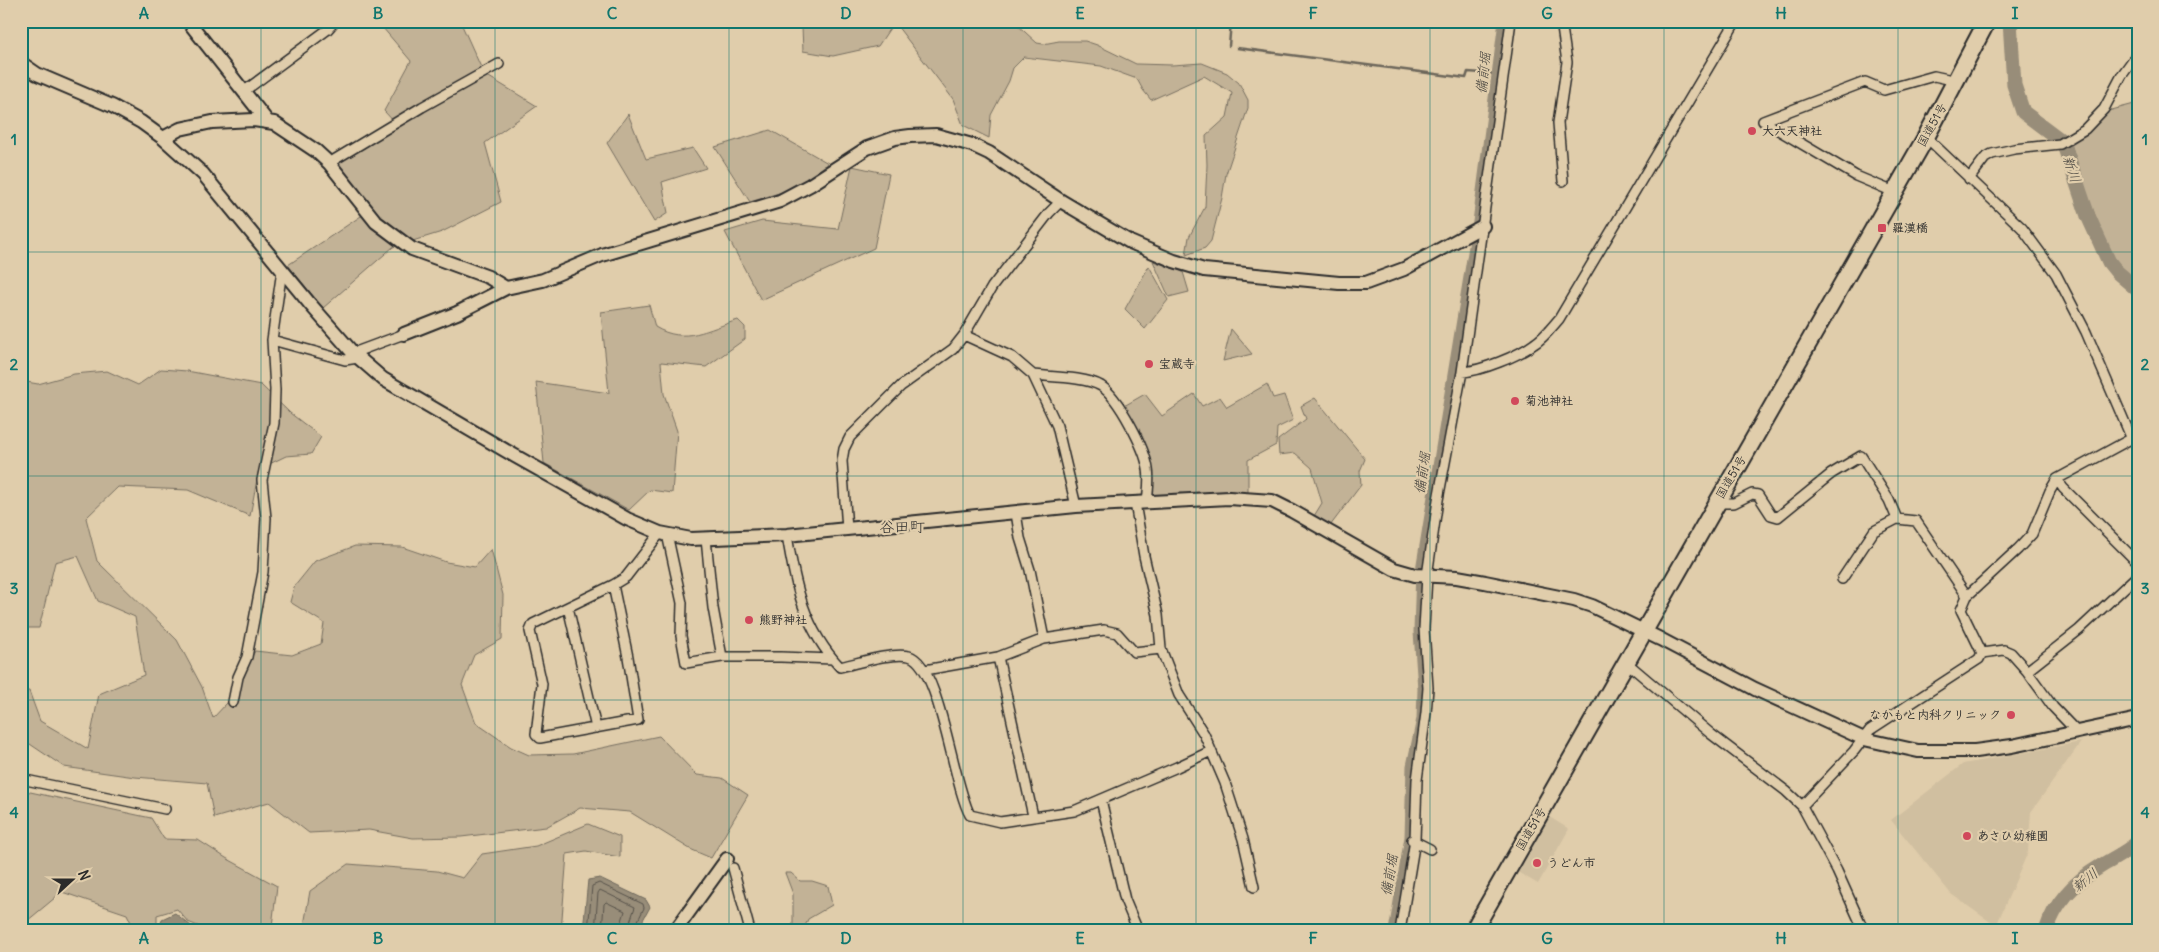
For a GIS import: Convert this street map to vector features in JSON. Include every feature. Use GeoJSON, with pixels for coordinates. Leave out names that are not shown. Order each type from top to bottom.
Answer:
{"type":"FeatureCollection","features":[{"type":"Feature","properties":{"kind":"highway","name":"国道51号"},"geometry":{"type":"LineString","coordinates":[[1473,931],[1926,137],[1987,21]]}},
{"type":"Feature","properties":{"kind":"street"},"geometry":{"type":"LineString","coordinates":[[188,21],[266,121]]}},
{"type":"Feature","properties":{"kind":"street"},"geometry":{"type":"LineString","coordinates":[[243,92],[326,30],[335,21]]}},
{"type":"Feature","properties":{"kind":"street"},"geometry":{"type":"LineString","coordinates":[[1400,931],[1413,840],[1416,780],[1428,688],[1422,576],[1462,372],[1477,229],[1511,21]]}},
{"type":"Feature","properties":{"kind":"street"},"geometry":{"type":"LineString","coordinates":[[1561,21],[1567,62],[1558,122],[1563,181]]}},
{"type":"Feature","properties":{"kind":"street"},"geometry":{"type":"LineString","coordinates":[[1462,372],[1474,370],[1536,344],[1559,319],[1736,21]]}},
{"type":"Feature","properties":{"kind":"street"},"geometry":{"type":"LineString","coordinates":[[1969,179],[1985,158],[1992,154],[2014,149],[2062,143],[2086,129],[2104,109],[2122,75],[2138,53]]}},
{"type":"Feature","properties":{"kind":"street"},"geometry":{"type":"LineString","coordinates":[[21,63],[37,74],[112,106],[141,122],[163,138],[203,174],[355,355],[383,379],[626,519],[663,534],[690,540],[787,535],[1076,506],[1230,498],[1272,501],[1375,556],[1394,569],[1422,576],[1457,577],[1485,582],[1574,600],[1592,606],[1755,688],[1864,740],[1918,751],[1966,751],[2012,746],[2138,719]]}},
{"type":"Feature","properties":{"kind":"street"},"geometry":{"type":"LineString","coordinates":[[329,163],[422,107],[499,64]]}},
{"type":"Feature","properties":{"kind":"street"},"geometry":{"type":"LineString","coordinates":[[1894,192],[1848,172],[1763,121],[1865,82],[1884,90],[1934,76],[1957,81]]}},
{"type":"Feature","properties":{"kind":"street"},"geometry":{"type":"LineString","coordinates":[[163,138],[180,129],[212,122],[266,121],[284,128],[329,163],[376,222],[412,249],[488,277],[506,288]]}},
{"type":"Feature","properties":{"kind":"street"},"geometry":{"type":"LineString","coordinates":[[272,340],[345,360],[456,313],[506,288],[542,280],[602,256],[780,201],[810,185],[867,148],[895,138],[910,136],[941,136],[972,146],[1006,164],[1061,201],[1130,242],[1188,266],[1204,270],[1338,283],[1366,282],[1393,274],[1477,229]]}},
{"type":"Feature","properties":{"kind":"street"},"geometry":{"type":"LineString","coordinates":[[1926,137],[2022,228],[2056,274],[2086,332],[2135,436],[2057,479],[2032,534],[1967,596],[1961,610],[1982,654]]}},
{"type":"Feature","properties":{"kind":"street"},"geometry":{"type":"LineString","coordinates":[[848,529],[842,469],[846,443],[901,386],[953,349],[964,335],[992,287],[1049,213],[1061,201]]}},
{"type":"Feature","properties":{"kind":"street"},"geometry":{"type":"LineString","coordinates":[[233,702],[238,677],[247,657],[264,572],[266,518],[262,480],[274,422],[275,390],[272,340],[282,270]]}},
{"type":"Feature","properties":{"kind":"street"},"geometry":{"type":"LineString","coordinates":[[964,335],[1012,357],[1033,375],[1057,426],[1076,506]]}},
{"type":"Feature","properties":{"kind":"street"},"geometry":{"type":"LineString","coordinates":[[1033,375],[1090,382],[1101,386],[1115,400],[1139,444],[1148,467],[1149,484],[1141,503],[1144,556],[1158,615],[1161,649],[1179,695],[1204,734],[1211,751],[1244,840],[1254,887]]}},
{"type":"Feature","properties":{"kind":"street"},"geometry":{"type":"LineString","coordinates":[[1716,503],[1734,503],[1752,494],[1758,495],[1771,515],[1778,517],[1831,474],[1861,456],[1889,500],[1897,519]]}},
{"type":"Feature","properties":{"kind":"street"},"geometry":{"type":"LineString","coordinates":[[2057,479],[2138,563]]}},
{"type":"Feature","properties":{"kind":"street"},"geometry":{"type":"LineString","coordinates":[[1016,513],[1020,538],[1030,570],[1044,638]]}},
{"type":"Feature","properties":{"kind":"street"},"geometry":{"type":"LineString","coordinates":[[1842,579],[1874,531],[1897,519],[1916,521],[1967,596]]}},
{"type":"Feature","properties":{"kind":"street"},"geometry":{"type":"LineString","coordinates":[[613,585],[628,657],[638,720],[540,738],[536,734],[542,684],[530,631],[533,624],[626,577],[663,534]]}},
{"type":"Feature","properties":{"kind":"street"},"geometry":{"type":"LineString","coordinates":[[663,534],[682,603],[681,636],[686,663],[722,657],[781,657],[833,660]]}},
{"type":"Feature","properties":{"kind":"street"},"geometry":{"type":"LineString","coordinates":[[787,535],[795,584],[807,617],[817,638],[840,667],[907,655],[916,659],[925,670],[939,706],[960,792],[970,815],[1000,822],[1074,811],[1211,751]]}},
{"type":"Feature","properties":{"kind":"street"},"geometry":{"type":"LineString","coordinates":[[706,539],[713,608],[722,657]]}},
{"type":"Feature","properties":{"kind":"street"},"geometry":{"type":"LineString","coordinates":[[2027,670],[2079,630],[2138,575]]}},
{"type":"Feature","properties":{"kind":"street"},"geometry":{"type":"LineString","coordinates":[[568,607],[596,728]]}},
{"type":"Feature","properties":{"kind":"street"},"geometry":{"type":"LineString","coordinates":[[925,670],[998,657],[1044,638],[1104,630],[1112,630],[1117,633],[1134,652],[1161,649]]}},
{"type":"Feature","properties":{"kind":"street"},"geometry":{"type":"LineString","coordinates":[[1802,806],[1864,740],[1870,730],[1978,659],[1982,654],[2004,650],[2011,653],[2077,732]]}},
{"type":"Feature","properties":{"kind":"street"},"geometry":{"type":"LineString","coordinates":[[998,657],[1033,816]]}},
{"type":"Feature","properties":{"kind":"street"},"geometry":{"type":"LineString","coordinates":[[1626,662],[1710,734],[1786,791],[1802,806],[1837,871],[1864,931]]}},
{"type":"Feature","properties":{"kind":"street"},"geometry":{"type":"LineString","coordinates":[[21,779],[165,809]]}},
{"type":"Feature","properties":{"kind":"street"},"geometry":{"type":"LineString","coordinates":[[1101,800],[1125,900],[1138,931]]}},
{"type":"Feature","properties":{"kind":"street"},"geometry":{"type":"LineString","coordinates":[[1413,840],[1430,849]]}},
{"type":"Feature","properties":{"kind":"street"},"geometry":{"type":"LineString","coordinates":[[675,931],[730,864]]}},
{"type":"Feature","properties":{"kind":"street"},"geometry":{"type":"LineString","coordinates":[[730,864],[750,931]]}},
{"type":"Feature","properties":{"kind":"shaded area"},"geometry":{"type":"Polygon","coordinates":[[[377,21],[460,21],[484,74],[537,106],[485,143],[501,202],[442,232],[393,247],[323,308],[288,265],[373,208],[337,164],[399,127],[384,111],[411,61],[377,21]]]}},
{"type":"Feature","properties":{"kind":"shaded area"},"geometry":{"type":"Polygon","coordinates":[[[844,21],[1013,21],[1037,43],[1085,41],[1136,64],[1172,65],[1202,63],[1227,73],[1239,83],[1248,100],[1248,108],[1226,174],[1211,241],[1205,248],[1186,255],[1189,237],[1205,207],[1206,136],[1227,117],[1232,93],[1204,76],[1151,100],[1137,79],[1101,66],[1024,57],[1013,68],[1009,81],[991,115],[989,138],[963,125],[953,99],[894,22],[878,46],[833,56],[803,51],[802,27],[843,24],[844,21]]]}},
{"type":"Feature","properties":{"kind":"shaded area"},"geometry":{"type":"Polygon","coordinates":[[[2138,103],[2138,284],[2113,260],[2089,200],[2071,144],[2089,131],[2108,111],[2138,103]]]}},
{"type":"Feature","properties":{"kind":"shaded area"},"geometry":{"type":"Polygon","coordinates":[[[628,114],[646,159],[693,148],[706,168],[662,182],[668,213],[654,222],[607,143],[628,114]]]}},
{"type":"Feature","properties":{"kind":"shaded area"},"geometry":{"type":"Polygon","coordinates":[[[770,130],[828,163],[798,187],[750,202],[715,147],[770,130]]]}},
{"type":"Feature","properties":{"kind":"shaded area"},"geometry":{"type":"Polygon","coordinates":[[[852,166],[889,174],[874,248],[761,300],[725,232],[762,221],[838,229],[852,166]]]}},
{"type":"Feature","properties":{"kind":"shaded area"},"geometry":{"type":"Polygon","coordinates":[[[1153,261],[1183,272],[1189,292],[1169,297],[1153,261]]]}},
{"type":"Feature","properties":{"kind":"shaded area"},"geometry":{"type":"Polygon","coordinates":[[[1149,266],[1168,300],[1145,329],[1125,309],[1149,266]]]}},
{"type":"Feature","properties":{"kind":"shaded area"},"geometry":{"type":"Polygon","coordinates":[[[649,305],[655,327],[666,332],[676,335],[696,334],[738,320],[745,327],[745,339],[706,367],[661,362],[664,394],[677,431],[672,493],[650,490],[629,510],[544,463],[536,382],[609,393],[601,312],[649,305]]]}},
{"type":"Feature","properties":{"kind":"shaded area"},"geometry":{"type":"Polygon","coordinates":[[[1231,329],[1252,354],[1223,361],[1231,329]]]}},
{"type":"Feature","properties":{"kind":"shaded area"},"geometry":{"type":"Polygon","coordinates":[[[161,369],[187,371],[261,385],[290,413],[321,437],[311,454],[286,456],[259,469],[250,516],[188,490],[118,487],[86,518],[97,561],[177,640],[202,687],[213,718],[227,703],[255,651],[292,655],[321,644],[324,623],[290,602],[294,587],[315,561],[355,546],[402,547],[446,562],[475,567],[491,549],[503,595],[502,639],[474,655],[462,685],[476,723],[511,747],[529,755],[573,754],[659,736],[697,775],[722,778],[748,795],[711,858],[690,849],[630,812],[580,808],[546,827],[461,837],[413,838],[369,830],[309,833],[269,802],[214,818],[207,783],[135,777],[64,767],[21,738],[21,691],[29,691],[40,721],[88,749],[99,694],[144,675],[135,617],[98,601],[78,556],[55,562],[39,628],[21,628],[21,381],[38,384],[74,374],[107,371],[138,385],[161,369]]]}},
{"type":"Feature","properties":{"kind":"shaded area"},"geometry":{"type":"Polygon","coordinates":[[[1267,384],[1273,398],[1284,395],[1293,420],[1277,428],[1276,445],[1248,460],[1248,493],[1153,497],[1153,476],[1124,406],[1145,394],[1162,416],[1194,394],[1202,406],[1220,397],[1227,407],[1267,384]]]}},
{"type":"Feature","properties":{"kind":"shaded area"},"geometry":{"type":"Polygon","coordinates":[[[1315,398],[1365,459],[1360,471],[1361,485],[1330,526],[1314,516],[1322,503],[1312,468],[1295,453],[1279,455],[1278,440],[1306,419],[1301,406],[1315,398]]]}},
{"type":"Feature","properties":{"kind":"shaded area","name":"あさひ幼稚園"},"geometry":{"type":"Polygon","coordinates":[[[2081,742],[2031,812],[2028,852],[1996,926],[1951,894],[1891,820],[1963,764],[2081,742]]]}},
{"type":"Feature","properties":{"kind":"shaded area"},"geometry":{"type":"Polygon","coordinates":[[[21,790],[151,818],[164,839],[198,840],[277,886],[272,926],[281,931],[210,931],[188,922],[177,909],[157,915],[157,931],[135,931],[127,914],[62,892],[21,926],[21,790]]]}},
{"type":"Feature","properties":{"kind":"shaded area"},"geometry":{"type":"Polygon","coordinates":[[[1546,815],[1569,829],[1538,884],[1514,870],[1546,815]]]}},
{"type":"Feature","properties":{"kind":"shaded area"},"geometry":{"type":"Polygon","coordinates":[[[588,824],[620,837],[620,857],[586,851],[567,854],[561,931],[303,931],[310,891],[348,864],[437,871],[463,878],[482,854],[536,846],[588,824]]]}},
{"type":"Feature","properties":{"kind":"shaded area"},"geometry":{"type":"Polygon","coordinates":[[[785,873],[791,873],[800,881],[812,881],[828,886],[832,905],[808,919],[803,931],[793,931],[793,894],[785,873]]]}},
{"type":"Feature","properties":{"kind":"water"},"geometry":{"type":"Polygon","coordinates":[[[600,878],[646,900],[650,907],[637,931],[583,931],[588,880],[600,878]]]}},
{"type":"Feature","properties":{"kind":"water"},"geometry":{"type":"Polygon","coordinates":[[[175,913],[197,931],[159,931],[162,919],[175,913]]]}},
{"type":"Feature","properties":{"kind":"waterway"},"geometry":{"type":"LineString","coordinates":[[1229,46],[1231,21]]}},
{"type":"Feature","properties":{"kind":"waterway","name":"備前堀"},"geometry":{"type":"LineString","coordinates":[[1393,931],[1409,837],[1411,766],[1421,719],[1422,689],[1418,632],[1420,570],[1477,222],[1503,21]]}},
{"type":"Feature","properties":{"kind":"waterway","name":"新川"},"geometry":{"type":"LineString","coordinates":[[2010,21],[2014,85],[2023,112],[2063,142],[2088,216],[2109,262],[2117,272],[2138,290]]}},
{"type":"Feature","properties":{"kind":"waterway"},"geometry":{"type":"LineString","coordinates":[[1237,48],[1466,78],[1468,72],[1497,74]]}},
{"type":"Feature","properties":{"kind":"waterway","name":"新川"},"geometry":{"type":"LineString","coordinates":[[2046,931],[2050,920],[2061,902],[2083,878],[2138,842]]}},
{"type":"Feature","properties":{"kind":"place","name":"大六天神社"},"geometry":{"type":"Point","coordinates":[1752,131]}},
{"type":"Feature","properties":{"kind":"place","name":"羅漢橋"},"geometry":{"type":"Point","coordinates":[1882,228]}},
{"type":"Feature","properties":{"kind":"place","name":"宝蔵寺"},"geometry":{"type":"Point","coordinates":[1149,364]}},
{"type":"Feature","properties":{"kind":"place","name":"菊池神社"},"geometry":{"type":"Point","coordinates":[1515,401]}},
{"type":"Feature","properties":{"kind":"place","name":"熊野神社"},"geometry":{"type":"Point","coordinates":[749,620]}},
{"type":"Feature","properties":{"kind":"place","name":"なかもと内科クリニック"},"geometry":{"type":"Point","coordinates":[2011,715]}},
{"type":"Feature","properties":{"kind":"place","name":"あさひ幼稚園"},"geometry":{"type":"Point","coordinates":[1967,836]}},
{"type":"Feature","properties":{"kind":"place","name":"うどん市"},"geometry":{"type":"Point","coordinates":[1537,863]}},
{"type":"Feature","properties":{"kind":"district","name":"谷田町"},"geometry":{"type":"Point","coordinates":[902,527]}}]}
